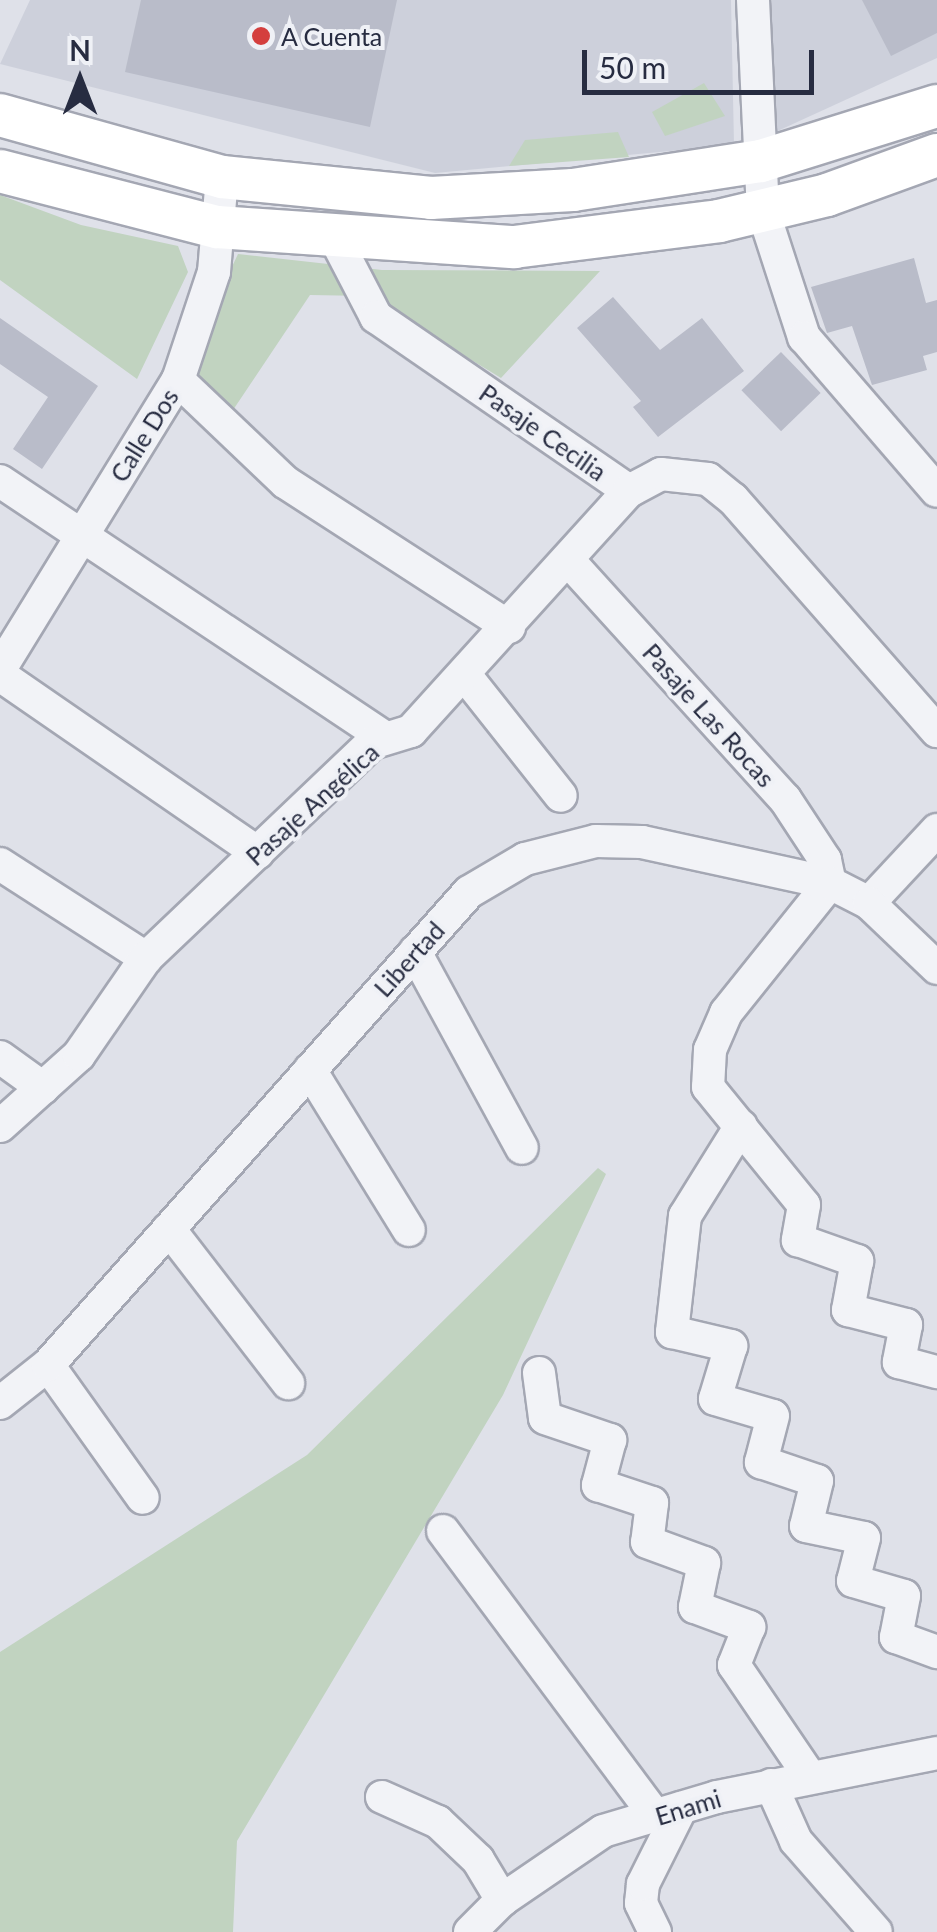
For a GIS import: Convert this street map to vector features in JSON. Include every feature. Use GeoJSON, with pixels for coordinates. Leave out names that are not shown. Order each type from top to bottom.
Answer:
{"type":"FeatureCollection","features":[{"type":"Feature","properties":{"kind":"main road"},"geometry":{"type":"LineString","coordinates":[[0,116],[222,177],[431,198],[573,190],[762,161],[937,106]]}},
{"type":"Feature","properties":{"kind":"main road"},"geometry":{"type":"LineString","coordinates":[[0,171],[217,227],[336,240],[514,247],[763,211],[937,155]]}},
{"type":"Feature","properties":{"kind":"street"},"geometry":{"type":"LineString","coordinates":[[753,0],[763,211],[804,337],[937,491]]}},
{"type":"Feature","properties":{"kind":"street","name":"Calle Dos"},"geometry":{"type":"LineString","coordinates":[[0,672],[178,380],[214,272],[222,177]]}},
{"type":"Feature","properties":{"kind":"street","name":"Pasaje Cecilia"},"geometry":{"type":"LineString","coordinates":[[336,240],[376,317],[629,492],[661,474],[708,478],[937,731]]}},
{"type":"Feature","properties":{"kind":"street"},"geometry":{"type":"LineString","coordinates":[[178,380],[285,482],[508,627]]}},
{"type":"Feature","properties":{"kind":"street"},"geometry":{"type":"LineString","coordinates":[[0,481],[385,738]]}},
{"type":"Feature","properties":{"kind":"street","name":"Pasaje Angélica"},"geometry":{"type":"LineString","coordinates":[[0,1126],[106,1024],[146,958],[385,738],[411,731],[629,492]]}},
{"type":"Feature","properties":{"kind":"street","name":"Pasaje Las Rocas"},"geometry":{"type":"LineString","coordinates":[[568,560],[786,799],[810,830],[830,882]]}},
{"type":"Feature","properties":{"kind":"street"},"geometry":{"type":"LineString","coordinates":[[0,672],[258,853]]}},
{"type":"Feature","properties":{"kind":"street"},"geometry":{"type":"LineString","coordinates":[[465,675],[561,796]]}},
{"type":"Feature","properties":{"kind":"street"},"geometry":{"type":"LineString","coordinates":[[869,903],[937,830]]}},
{"type":"Feature","properties":{"kind":"street","name":"Libertad"},"geometry":{"type":"LineString","coordinates":[[0,1403],[48,1365],[468,892],[526,859],[596,841],[642,842],[830,882],[869,903],[937,968]]}},
{"type":"Feature","properties":{"kind":"street"},"geometry":{"type":"LineString","coordinates":[[0,864],[146,958]]}},
{"type":"Feature","properties":{"kind":"street"},"geometry":{"type":"LineString","coordinates":[[830,882],[762,961],[716,1032],[708,1087],[804,1205],[798,1240],[857,1261],[848,1310],[906,1325],[899,1362],[937,1372]]}},
{"type":"Feature","properties":{"kind":"street"},"geometry":{"type":"LineString","coordinates":[[415,952],[522,1148]]}},
{"type":"Feature","properties":{"kind":"street"},"geometry":{"type":"LineString","coordinates":[[0,1057],[42,1088]]}},
{"type":"Feature","properties":{"kind":"street"},"geometry":{"type":"LineString","coordinates":[[310,1070],[408,1230]]}},
{"type":"Feature","properties":{"kind":"street"},"geometry":{"type":"LineString","coordinates":[[741,1126],[686,1216],[672,1332],[731,1346],[716,1399],[773,1416],[761,1462],[817,1480],[806,1526],[864,1538],[853,1581],[904,1596],[896,1637],[937,1652]]}},
{"type":"Feature","properties":{"kind":"street"},"geometry":{"type":"LineString","coordinates":[[169,1229],[288,1383]]}},
{"type":"Feature","properties":{"kind":"street"},"geometry":{"type":"LineString","coordinates":[[48,1365],[144,1498]]}},
{"type":"Feature","properties":{"kind":"street"},"geometry":{"type":"LineString","coordinates":[[539,1373],[545,1418],[610,1440],[598,1485],[652,1503],[647,1542],[704,1562],[695,1608],[749,1626],[734,1665],[810,1777]]}},
{"type":"Feature","properties":{"kind":"street"},"geometry":{"type":"LineString","coordinates":[[443,1531],[668,1813],[643,1884],[641,1902],[655,1932]]}},
{"type":"Feature","properties":{"kind":"street","name":"Enami"},"geometry":{"type":"LineString","coordinates":[[470,1932],[502,1900],[603,1831],[810,1777],[937,1754]]}},
{"type":"Feature","properties":{"kind":"street"},"geometry":{"type":"LineString","coordinates":[[772,1786],[796,1841],[876,1932]]}},
{"type":"Feature","properties":{"kind":"street"},"geometry":{"type":"LineString","coordinates":[[382,1797],[438,1822],[478,1860],[502,1900]]}},
{"type":"Feature","properties":{"kind":"shaded area"},"geometry":{"type":"Polygon","coordinates":[[[30,0],[731,0],[734,145],[435,173],[0,64],[30,0]]]}},
{"type":"Feature","properties":{"kind":"shaded area"},"geometry":{"type":"Polygon","coordinates":[[[771,0],[937,0],[937,58],[771,134],[771,0]]]}},
{"type":"Feature","properties":{"kind":"green space"},"geometry":{"type":"Polygon","coordinates":[[[704,83],[725,116],[665,136],[652,112],[704,83]]]}},
{"type":"Feature","properties":{"kind":"green space"},"geometry":{"type":"Polygon","coordinates":[[[618,132],[629,157],[509,166],[525,140],[618,132]]]}},
{"type":"Feature","properties":{"kind":"green space"},"geometry":{"type":"Polygon","coordinates":[[[0,195],[81,225],[178,246],[188,272],[137,379],[0,280],[0,195]]]}},
{"type":"Feature","properties":{"kind":"green space"},"geometry":{"type":"Polygon","coordinates":[[[238,254],[382,270],[600,271],[501,378],[366,296],[310,295],[231,413],[179,379],[238,254]]]}},
{"type":"Feature","properties":{"kind":"green space"},"geometry":{"type":"Polygon","coordinates":[[[598,1168],[606,1174],[503,1395],[237,1841],[233,1932],[0,1932],[0,1652],[307,1455],[598,1168]]]}},
{"type":"Feature","properties":{"kind":"building","name":"A Cuenta"},"geometry":{"type":"Polygon","coordinates":[[[141,0],[397,0],[370,127],[125,72],[141,0]]]}},
{"type":"Feature","properties":{"kind":"building"},"geometry":{"type":"Polygon","coordinates":[[[862,0],[937,0],[937,33],[891,56],[862,0]]]}},
{"type":"Feature","properties":{"kind":"building"},"geometry":{"type":"Polygon","coordinates":[[[914,258],[926,303],[937,300],[937,352],[923,356],[927,370],[872,385],[852,326],[827,333],[811,287],[914,258]]]}},
{"type":"Feature","properties":{"kind":"building"},"geometry":{"type":"Polygon","coordinates":[[[613,297],[660,350],[702,318],[744,371],[658,437],[633,407],[641,401],[577,328],[613,297]]]}},
{"type":"Feature","properties":{"kind":"building"},"geometry":{"type":"Polygon","coordinates":[[[0,318],[98,386],[42,469],[13,449],[48,397],[0,364],[0,318]]]}},
{"type":"Feature","properties":{"kind":"building"},"geometry":{"type":"Polygon","coordinates":[[[781,352],[821,393],[781,431],[741,390],[781,352]]]}},
{"type":"Feature","properties":{"kind":"place","name":"A Cuenta"},"geometry":{"type":"Point","coordinates":[261,36]}}]}
